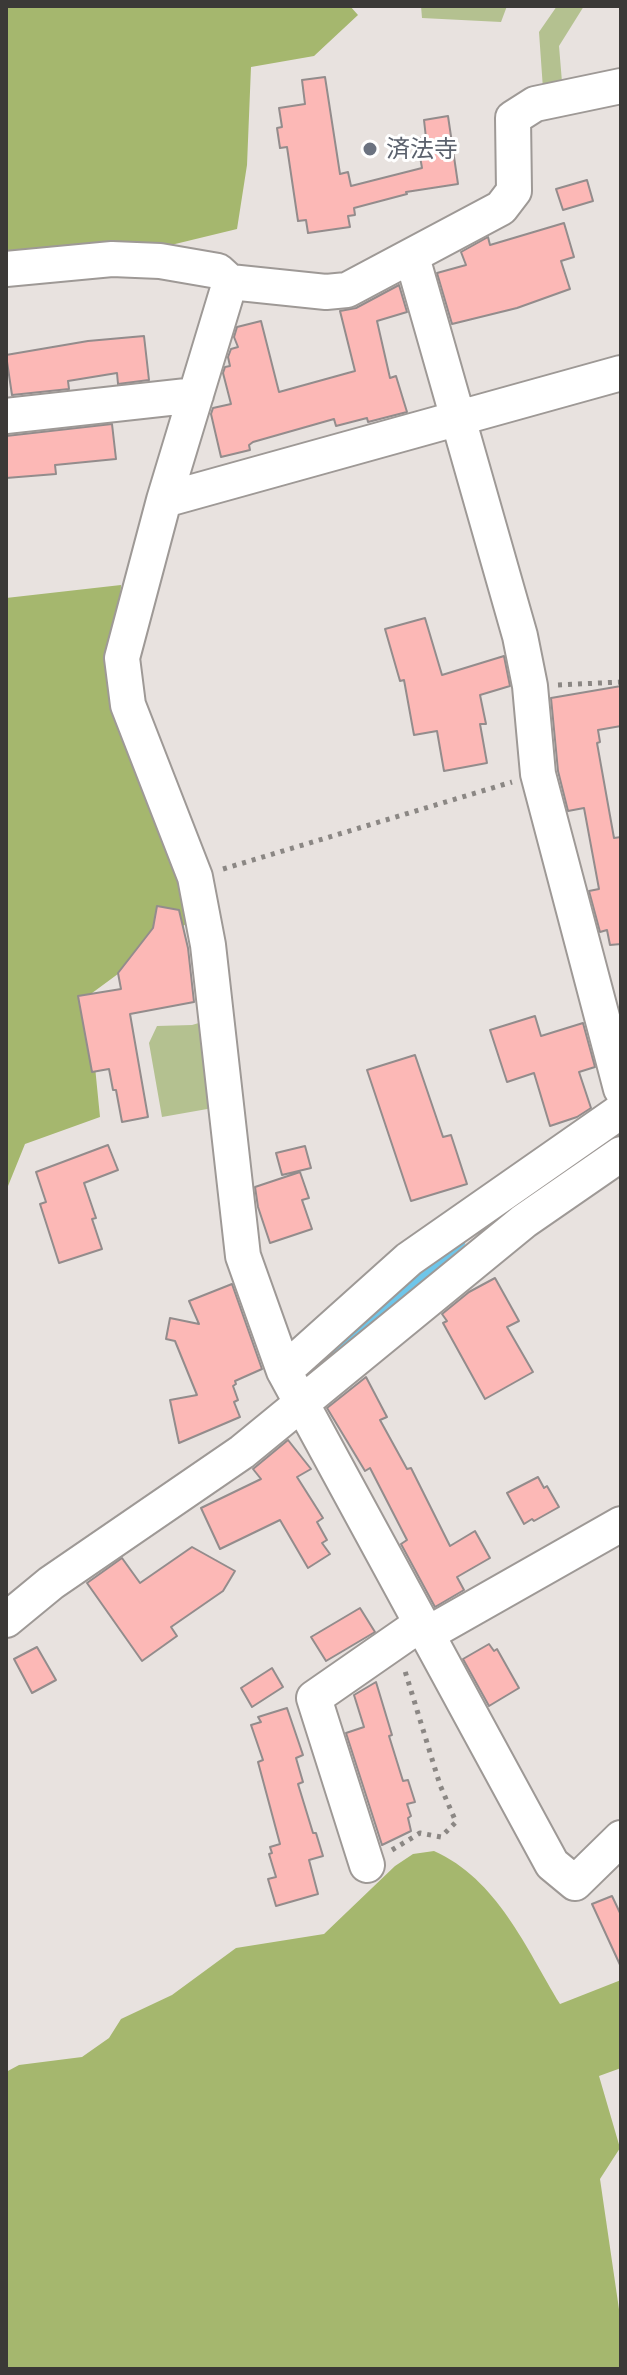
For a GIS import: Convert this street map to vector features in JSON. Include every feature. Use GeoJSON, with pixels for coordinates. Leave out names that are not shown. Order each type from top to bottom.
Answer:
{"type":"FeatureCollection","features":[{"type":"Feature","properties":{"kind":"street"},"geometry":{"type":"LineString","coordinates":[[6,269],[112,259],[160,261],[218,271],[230,282],[326,292],[347,290],[501,208],[514,191],[513,118],[535,104],[621,86]]}},
{"type":"Feature","properties":{"kind":"street"},"geometry":{"type":"LineString","coordinates":[[412,257],[520,636],[530,686],[538,774],[621,1089]]}},
{"type":"Feature","properties":{"kind":"street"},"geometry":{"type":"LineString","coordinates":[[230,282],[164,500],[122,658],[128,705],[195,877],[208,945],[243,1256],[284,1371],[416,1633],[552,1864],[575,1883],[621,1838]]}},
{"type":"Feature","properties":{"kind":"street"},"geometry":{"type":"LineString","coordinates":[[164,500],[621,373]]}},
{"type":"Feature","properties":{"kind":"street"},"geometry":{"type":"LineString","coordinates":[[6,416],[196,395]]}},
{"type":"Feature","properties":{"kind":"street"},"geometry":{"type":"LineString","coordinates":[[284,1371],[409,1259],[621,1111]]}},
{"type":"Feature","properties":{"kind":"street"},"geometry":{"type":"LineString","coordinates":[[6,1620],[51,1583],[242,1452],[524,1221],[621,1154]]}},
{"type":"Feature","properties":{"kind":"street"},"geometry":{"type":"LineString","coordinates":[[367,1865],[314,1698],[416,1633],[621,1524]]}},
{"type":"Feature","properties":{"kind":"path"},"geometry":{"type":"LineString","coordinates":[[530,686],[621,682]]}},
{"type":"Feature","properties":{"kind":"path"},"geometry":{"type":"LineString","coordinates":[[195,877],[538,774]]}},
{"type":"Feature","properties":{"kind":"path"},"geometry":{"type":"LineString","coordinates":[[367,1865],[420,1833],[441,1837],[456,1822],[440,1785],[416,1633]]}},
{"type":"Feature","properties":{"kind":"green space"},"geometry":{"type":"Polygon","coordinates":[[[6,6],[350,6],[358,15],[314,56],[251,67],[247,165],[237,229],[6,285],[6,6]]]}},
{"type":"Feature","properties":{"kind":"green space"},"geometry":{"type":"Polygon","coordinates":[[[421,6],[507,6],[501,22],[422,18],[421,6]]]}},
{"type":"Feature","properties":{"kind":"green space"},"geometry":{"type":"Polygon","coordinates":[[[557,6],[584,6],[559,46],[562,82],[543,89],[539,32],[557,6]]]}},
{"type":"Feature","properties":{"kind":"green space"},"geometry":{"type":"Polygon","coordinates":[[[121,585],[117,681],[198,915],[88,996],[100,1117],[25,1144],[6,1191],[6,598],[121,585]]]}},
{"type":"Feature","properties":{"kind":"green space"},"geometry":{"type":"Polygon","coordinates":[[[209,1020],[230,1105],[162,1117],[149,1043],[157,1026],[192,1025],[209,1020]]]}},
{"type":"Feature","properties":{"kind":"green space"},"geometry":{"type":"Polygon","coordinates":[[[434,1851],[456,1863],[493,1897],[522,1938],[560,2004],[621,1980],[621,2068],[599,2076],[620,2148],[600,2179],[621,2323],[621,2369],[6,2369],[6,2072],[19,2065],[82,2057],[109,2038],[121,2019],[172,1995],[236,1948],[324,1934],[395,1866],[413,1854],[434,1851]]]}},
{"type":"Feature","properties":{"kind":"building"},"geometry":{"type":"Polygon","coordinates":[[[325,77],[340,174],[348,172],[351,186],[422,168],[417,139],[426,138],[424,120],[448,116],[458,184],[406,192],[354,208],[355,215],[348,216],[350,227],[308,233],[306,220],[298,221],[287,147],[280,148],[277,128],[282,127],[279,108],[305,104],[302,80],[325,77]]]}},
{"type":"Feature","properties":{"kind":"building"},"geometry":{"type":"Polygon","coordinates":[[[587,180],[593,201],[563,210],[556,189],[587,180]]]}},
{"type":"Feature","properties":{"kind":"building"},"geometry":{"type":"Polygon","coordinates":[[[564,223],[574,257],[561,261],[570,289],[517,308],[452,324],[437,273],[466,265],[461,252],[488,237],[490,245],[564,223]]]}},
{"type":"Feature","properties":{"kind":"building"},"geometry":{"type":"Polygon","coordinates":[[[399,285],[407,312],[377,321],[390,378],[396,376],[407,412],[336,426],[334,419],[253,442],[249,445],[250,450],[221,457],[211,414],[213,408],[231,404],[223,373],[225,367],[230,366],[228,357],[231,349],[238,347],[234,337],[237,327],[261,321],[279,392],[355,371],[340,311],[356,308],[399,285]]]}},
{"type":"Feature","properties":{"kind":"building"},"geometry":{"type":"Polygon","coordinates":[[[144,336],[149,380],[118,384],[117,373],[68,381],[69,389],[12,395],[6,355],[88,341],[144,336]]]}},
{"type":"Feature","properties":{"kind":"building"},"geometry":{"type":"Polygon","coordinates":[[[112,424],[116,459],[55,465],[56,474],[6,478],[6,436],[112,424]]]}},
{"type":"Feature","properties":{"kind":"building"},"geometry":{"type":"Polygon","coordinates":[[[425,618],[442,675],[504,656],[510,686],[480,695],[486,724],[480,724],[487,763],[444,771],[437,731],[414,735],[404,680],[400,681],[385,629],[425,618]]]}},
{"type":"Feature","properties":{"kind":"building"},"geometry":{"type":"Polygon","coordinates":[[[621,686],[621,726],[598,730],[600,742],[597,743],[614,838],[621,837],[621,944],[610,945],[607,930],[600,932],[589,891],[599,889],[584,808],[568,811],[558,771],[551,698],[621,686]]]}},
{"type":"Feature","properties":{"kind":"building"},"geometry":{"type":"Polygon","coordinates":[[[157,906],[179,910],[188,948],[194,1002],[130,1014],[148,1117],[122,1122],[109,1069],[92,1072],[78,996],[121,989],[118,973],[153,928],[157,906]]]}},
{"type":"Feature","properties":{"kind":"building"},"geometry":{"type":"Polygon","coordinates":[[[535,1016],[541,1036],[583,1023],[595,1067],[579,1072],[591,1108],[577,1117],[550,1126],[534,1073],[507,1082],[490,1030],[535,1016]]]}},
{"type":"Feature","properties":{"kind":"building"},"geometry":{"type":"Polygon","coordinates":[[[415,1055],[443,1137],[451,1135],[467,1184],[411,1201],[367,1070],[415,1055]]]}},
{"type":"Feature","properties":{"kind":"building"},"geometry":{"type":"Polygon","coordinates":[[[108,1145],[118,1170],[84,1183],[102,1249],[59,1263],[40,1204],[46,1202],[36,1172],[108,1145]]]}},
{"type":"Feature","properties":{"kind":"building"},"geometry":{"type":"Polygon","coordinates":[[[305,1146],[311,1168],[282,1175],[276,1153],[305,1146]]]}},
{"type":"Feature","properties":{"kind":"building"},"geometry":{"type":"Polygon","coordinates":[[[300,1172],[309,1198],[302,1200],[312,1229],[270,1243],[255,1187],[300,1172]]]}},
{"type":"Feature","properties":{"kind":"building"},"geometry":{"type":"Polygon","coordinates":[[[495,1278],[519,1321],[507,1327],[533,1372],[485,1399],[443,1323],[447,1321],[442,1314],[469,1292],[495,1278]]]}},
{"type":"Feature","properties":{"kind":"building"},"geometry":{"type":"Polygon","coordinates":[[[232,1284],[262,1369],[235,1381],[233,1386],[238,1400],[234,1402],[240,1417],[179,1443],[170,1400],[197,1395],[175,1341],[166,1339],[170,1318],[199,1324],[189,1301],[232,1284]]]}},
{"type":"Feature","properties":{"kind":"building"},"geometry":{"type":"Polygon","coordinates":[[[366,1377],[387,1417],[380,1420],[407,1469],[411,1468],[450,1546],[475,1531],[490,1558],[457,1577],[464,1590],[435,1607],[401,1544],[407,1540],[370,1468],[365,1471],[327,1408],[366,1377]]]}},
{"type":"Feature","properties":{"kind":"building"},"geometry":{"type":"Polygon","coordinates":[[[288,1440],[311,1469],[297,1477],[323,1518],[317,1522],[327,1540],[322,1543],[330,1554],[308,1568],[280,1520],[220,1549],[201,1508],[261,1479],[253,1469],[288,1440]]]}},
{"type":"Feature","properties":{"kind":"building"},"geometry":{"type":"Polygon","coordinates":[[[538,1477],[559,1507],[524,1524],[507,1493],[538,1477]]]}},
{"type":"Feature","properties":{"kind":"building"},"geometry":{"type":"Polygon","coordinates":[[[192,1547],[235,1571],[223,1591],[171,1627],[177,1636],[142,1661],[87,1583],[122,1558],[140,1583],[192,1547]]]}},
{"type":"Feature","properties":{"kind":"building"},"geometry":{"type":"Polygon","coordinates":[[[360,1608],[375,1632],[326,1661],[311,1637],[360,1608]]]}},
{"type":"Feature","properties":{"kind":"building"},"geometry":{"type":"Polygon","coordinates":[[[489,1644],[494,1651],[497,1649],[519,1688],[489,1706],[463,1659],[489,1644]]]}},
{"type":"Feature","properties":{"kind":"building"},"geometry":{"type":"Polygon","coordinates":[[[37,1647],[56,1680],[32,1693],[14,1659],[37,1647]]]}},
{"type":"Feature","properties":{"kind":"building"},"geometry":{"type":"Polygon","coordinates":[[[272,1668],[283,1687],[252,1707],[241,1688],[272,1668]]]}},
{"type":"Feature","properties":{"kind":"building"},"geometry":{"type":"Polygon","coordinates":[[[376,1682],[403,1781],[408,1780],[415,1802],[407,1804],[411,1831],[382,1845],[346,1733],[364,1727],[354,1695],[376,1682]]]}},
{"type":"Feature","properties":{"kind":"building"},"geometry":{"type":"Polygon","coordinates":[[[287,1708],[303,1755],[296,1758],[303,1782],[298,1784],[323,1856],[309,1860],[318,1894],[276,1906],[268,1879],[276,1877],[269,1854],[272,1853],[270,1847],[280,1844],[258,1762],[263,1760],[251,1725],[261,1722],[258,1717],[287,1708]]]}},
{"type":"Feature","properties":{"kind":"building"},"geometry":{"type":"Polygon","coordinates":[[[612,1896],[621,1915],[621,1967],[592,1904],[612,1896]]]}},
{"type":"Feature","properties":{"kind":"waterway"},"geometry":{"type":"LineString","coordinates":[[309,1372],[461,1243]]}},
{"type":"Feature","properties":{"kind":"place","name":"済法寺"},"geometry":{"type":"Point","coordinates":[370,149]}}]}
